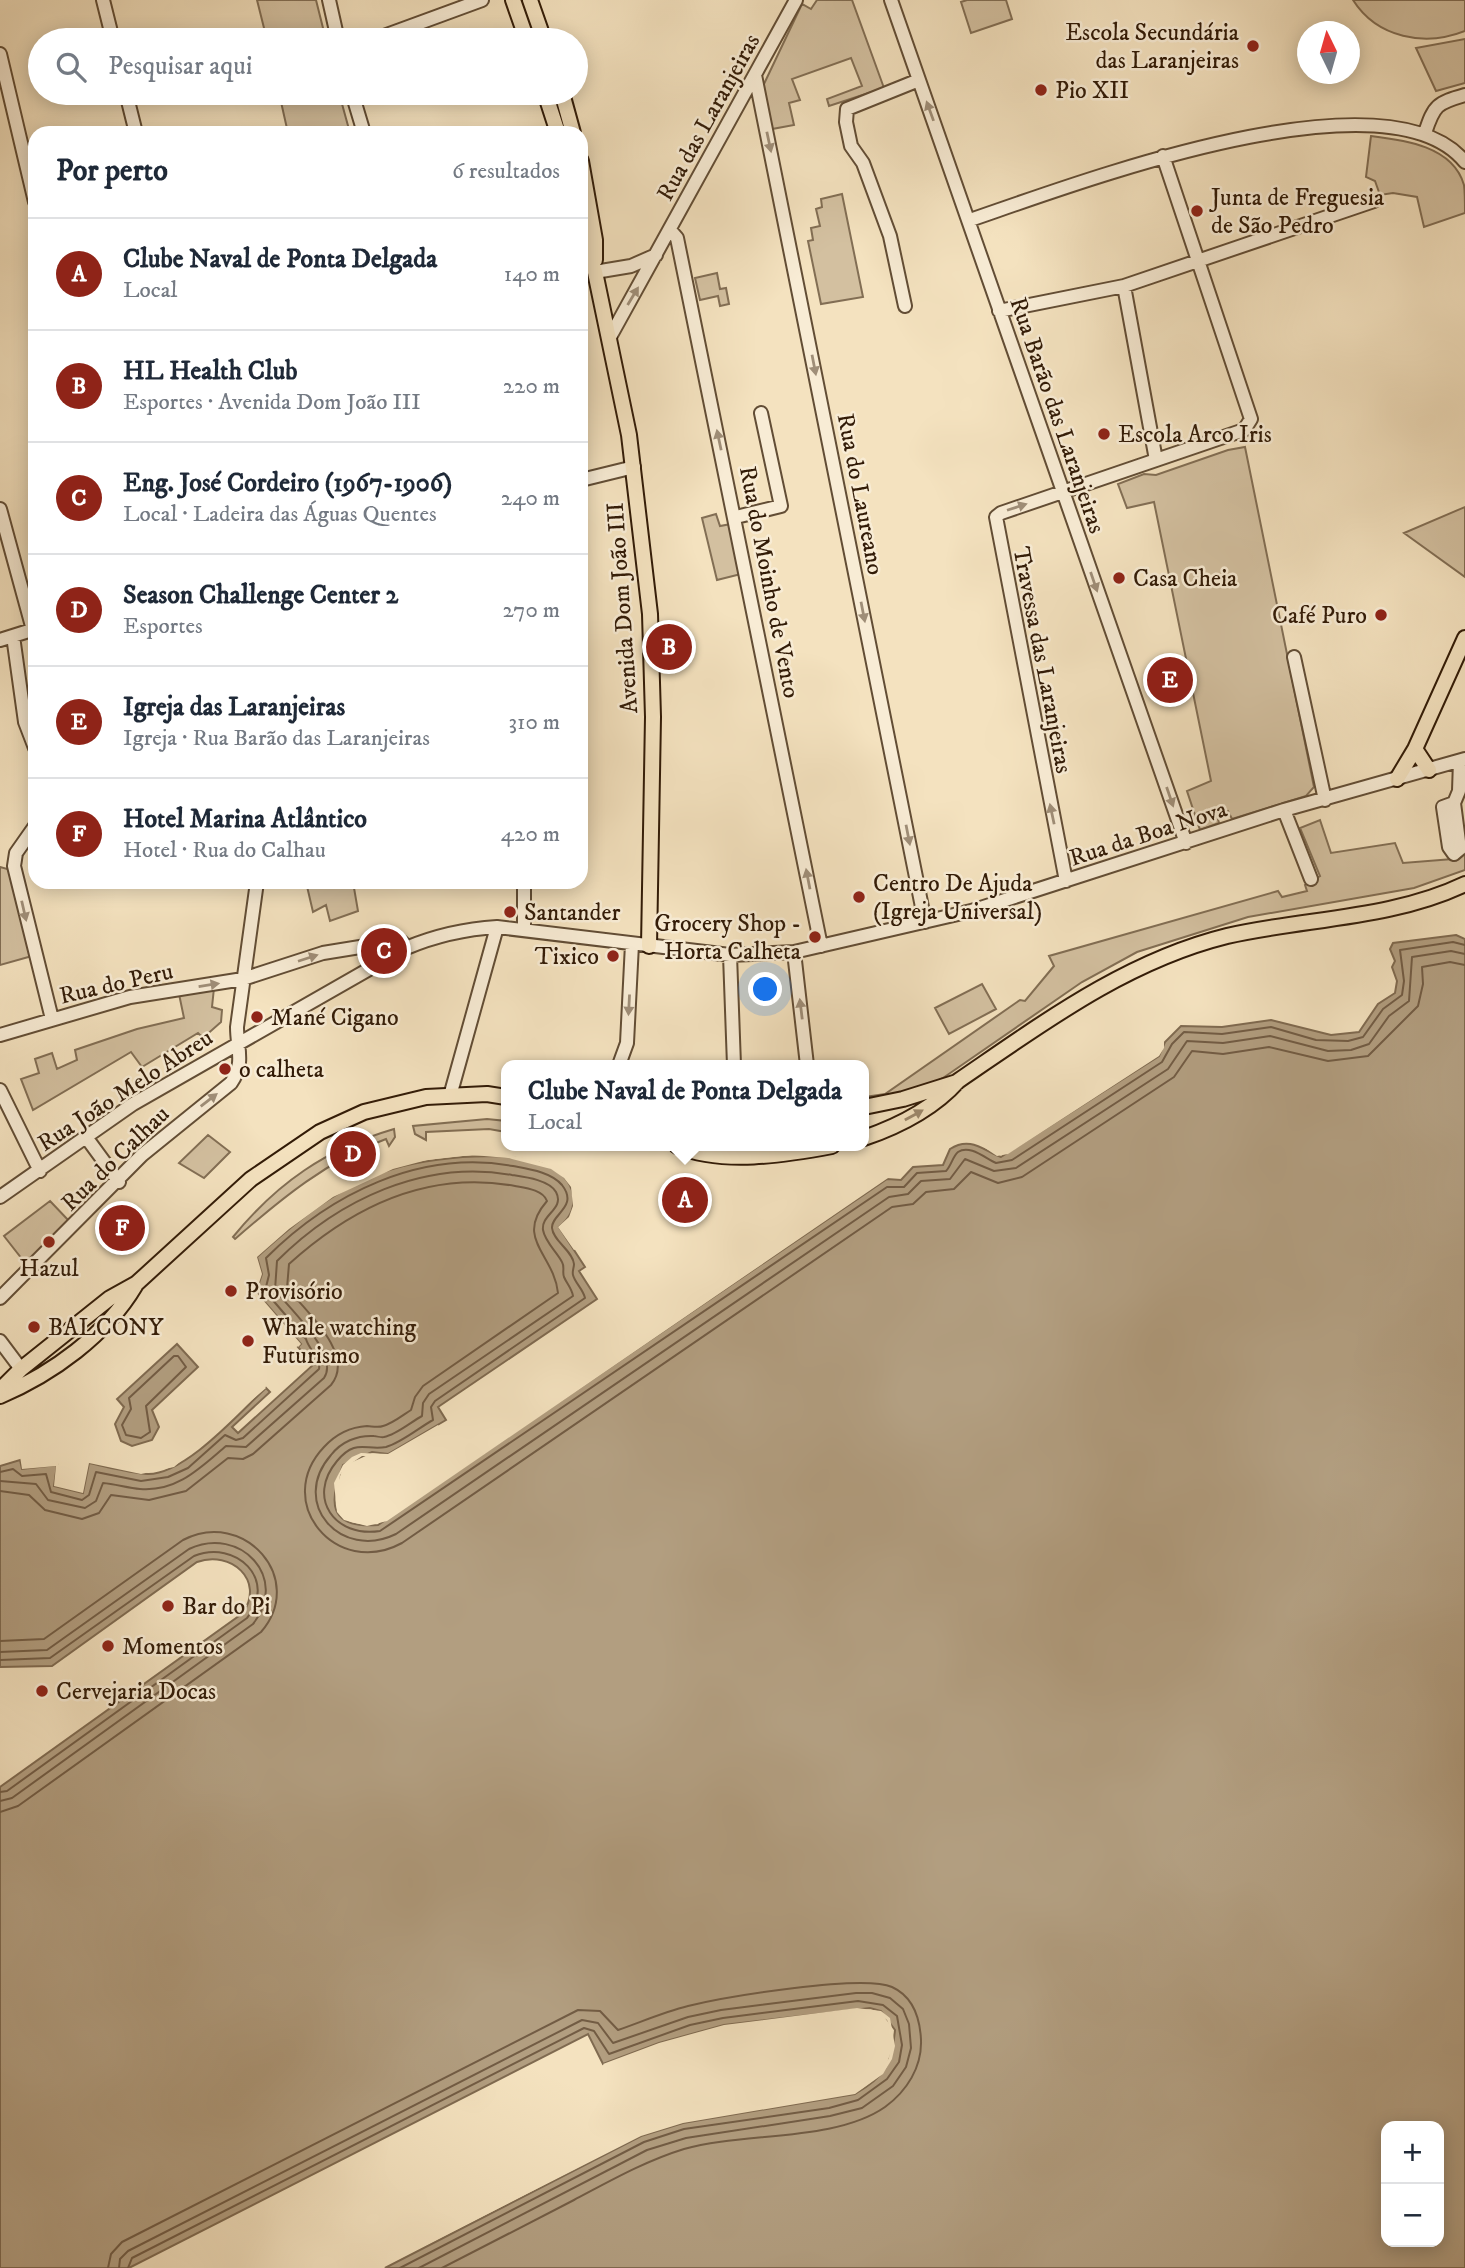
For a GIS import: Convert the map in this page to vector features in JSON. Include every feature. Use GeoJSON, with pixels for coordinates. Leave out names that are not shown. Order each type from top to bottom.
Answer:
{"type":"FeatureCollection","features":[{"type":"Feature","properties":{"kind":"main road"},"geometry":{"type":"LineString","coordinates":[[513,0],[523,28]]}},
{"type":"Feature","properties":{"kind":"main road"},"geometry":{"type":"LineString","coordinates":[[530,0],[540,28]]}},
{"type":"Feature","properties":{"kind":"main road"},"geometry":{"type":"LineString","coordinates":[[549,105],[556,126]]}},
{"type":"Feature","properties":{"kind":"main road"},"geometry":{"type":"LineString","coordinates":[[565,105],[571,126]]}},
{"type":"Feature","properties":{"kind":"main road","name":"Avenida Dom João III"},"geometry":{"type":"LineString","coordinates":[[588,200],[595,240],[595,272]]}},
{"type":"Feature","properties":{"kind":"main road","name":"Avenida Dom João III"},"geometry":{"type":"LineString","coordinates":[[588,251],[610,337],[634,467],[651,640],[649,946]]}},
{"type":"Feature","properties":{"kind":"main road"},"geometry":{"type":"LineString","coordinates":[[1397,779],[1415,749],[1465,638]]}},
{"type":"Feature","properties":{"kind":"main road"},"geometry":{"type":"LineString","coordinates":[[1415,749],[1429,770]]}},
{"type":"Feature","properties":{"kind":"main road"},"geometry":{"type":"LineString","coordinates":[[869,1135],[923,1111],[945,1096],[958,1081],[1093,991],[1165,956],[1229,936],[1406,906],[1440,896],[1465,884]]}},
{"type":"Feature","properties":{"kind":"main road"},"geometry":{"type":"LineString","coordinates":[[869,1106],[903,1099],[958,1081]]}},
{"type":"Feature","properties":{"kind":"main road"},"geometry":{"type":"LineString","coordinates":[[0,1390],[21,1369],[110,1298],[138,1283],[251,1179],[320,1132],[374,1109],[426,1097],[501,1097]]}},
{"type":"Feature","properties":{"kind":"main road"},"geometry":{"type":"LineString","coordinates":[[700,1151],[718,1155],[755,1151]]}},
{"type":"Feature","properties":{"kind":"main road"},"geometry":{"type":"LineString","coordinates":[[0,1396],[32,1382],[74,1352],[121,1310],[138,1283]]}},
{"type":"Feature","properties":{"kind":"street"},"geometry":{"type":"LineString","coordinates":[[103,0],[110,28]]}},
{"type":"Feature","properties":{"kind":"street"},"geometry":{"type":"LineString","coordinates":[[329,0],[335,28]]}},
{"type":"Feature","properties":{"kind":"street"},"geometry":{"type":"LineString","coordinates":[[406,28],[482,0]]}},
{"type":"Feature","properties":{"kind":"street","name":"Rua das Laranjeiras"},"geometry":{"type":"LineString","coordinates":[[610,337],[796,0]]}},
{"type":"Feature","properties":{"kind":"street","name":"Rua Barão das Laranjeiras"},"geometry":{"type":"LineString","coordinates":[[891,0],[1186,843]]}},
{"type":"Feature","properties":{"kind":"street"},"geometry":{"type":"LineString","coordinates":[[0,54],[5,99],[28,178]]}},
{"type":"Feature","properties":{"kind":"street","name":"Rua do Laureano"},"geometry":{"type":"LineString","coordinates":[[755,75],[925,922]]}},
{"type":"Feature","properties":{"kind":"street"},"geometry":{"type":"LineString","coordinates":[[905,306],[890,236],[863,163],[851,146],[846,122],[847,109],[919,80]]}},
{"type":"Feature","properties":{"kind":"street"},"geometry":{"type":"LineString","coordinates":[[1424,133],[1432,110],[1443,101],[1465,95]]}},
{"type":"Feature","properties":{"kind":"street"},"geometry":{"type":"LineString","coordinates":[[129,105],[134,126]]}},
{"type":"Feature","properties":{"kind":"street"},"geometry":{"type":"LineString","coordinates":[[355,105],[361,126]]}},
{"type":"Feature","properties":{"kind":"street"},"geometry":{"type":"LineString","coordinates":[[970,220],[1163,156],[1334,125],[1369,124],[1424,133],[1440,140],[1465,162]]}},
{"type":"Feature","properties":{"kind":"street"},"geometry":{"type":"LineString","coordinates":[[1163,156],[1197,261]]}},
{"type":"Feature","properties":{"kind":"street"},"geometry":{"type":"LineString","coordinates":[[999,311],[1125,286],[1374,201]]}},
{"type":"Feature","properties":{"kind":"street","name":"Rua do Moinho de Vento"},"geometry":{"type":"LineString","coordinates":[[670,230],[677,238],[736,517],[821,946]]}},
{"type":"Feature","properties":{"kind":"street"},"geometry":{"type":"LineString","coordinates":[[595,272],[631,266],[656,254]]}},
{"type":"Feature","properties":{"kind":"street","name":"Travessa das Laranjeiras"},"geometry":{"type":"LineString","coordinates":[[1066,881],[995,523],[1001,513],[1244,430],[1250,424],[1249,411],[1197,261]]}},
{"type":"Feature","properties":{"kind":"street"},"geometry":{"type":"LineString","coordinates":[[1125,286],[1156,460]]}},
{"type":"Feature","properties":{"kind":"street"},"geometry":{"type":"LineString","coordinates":[[736,517],[781,506],[761,413]]}},
{"type":"Feature","properties":{"kind":"street"},"geometry":{"type":"LineString","coordinates":[[588,478],[634,467]]}},
{"type":"Feature","properties":{"kind":"street"},"geometry":{"type":"LineString","coordinates":[[0,509],[28,608]]}},
{"type":"Feature","properties":{"kind":"street"},"geometry":{"type":"LineString","coordinates":[[0,640],[28,631]]}},
{"type":"Feature","properties":{"kind":"street"},"geometry":{"type":"LineString","coordinates":[[13,636],[28,730]]}},
{"type":"Feature","properties":{"kind":"street"},"geometry":{"type":"LineString","coordinates":[[1294,657],[1325,800]]}},
{"type":"Feature","properties":{"kind":"street"},"geometry":{"type":"LineString","coordinates":[[1454,803],[1459,791],[1462,760]]}},
{"type":"Feature","properties":{"kind":"street","name":"Rua da Boa Nova"},"geometry":{"type":"LineString","coordinates":[[406,948],[462,929],[497,927],[730,955],[794,952],[925,922],[1066,881],[1284,810],[1462,760]]}},
{"type":"Feature","properties":{"kind":"street"},"geometry":{"type":"LineString","coordinates":[[1284,810],[1311,879]]}},
{"type":"Feature","properties":{"kind":"street"},"geometry":{"type":"LineString","coordinates":[[28,836],[16,853],[14,866],[52,1019]]}},
{"type":"Feature","properties":{"kind":"street","name":"Rua do Calhau"},"geometry":{"type":"LineString","coordinates":[[0,1298],[119,1182],[142,1155],[231,1083],[239,1072],[237,1027],[256,889]]}},
{"type":"Feature","properties":{"kind":"street"},"geometry":{"type":"LineString","coordinates":[[524,889],[524,929]]}},
{"type":"Feature","properties":{"kind":"street"},"geometry":{"type":"LineString","coordinates":[[450,1096],[497,927]]}},
{"type":"Feature","properties":{"kind":"street","name":"Rua do Peru"},"geometry":{"type":"LineString","coordinates":[[0,1035],[130,997],[243,979],[323,953],[397,941],[402,942],[406,948]]}},
{"type":"Feature","properties":{"kind":"street"},"geometry":{"type":"LineString","coordinates":[[621,1060],[627,1043],[632,944]]}},
{"type":"Feature","properties":{"kind":"street","name":"Rua João Melo Abreu"},"geometry":{"type":"LineString","coordinates":[[0,1197],[133,1104],[406,948]]}},
{"type":"Feature","properties":{"kind":"street"},"geometry":{"type":"LineString","coordinates":[[794,952],[806,1060]]}},
{"type":"Feature","properties":{"kind":"street"},"geometry":{"type":"LineString","coordinates":[[730,955],[734,1060]]}},
{"type":"Feature","properties":{"kind":"street"},"geometry":{"type":"LineString","coordinates":[[0,1090],[40,1171]]}},
{"type":"Feature","properties":{"kind":"street"},"geometry":{"type":"LineString","coordinates":[[86,1137],[119,1182]]}},
{"type":"Feature","properties":{"kind":"street"},"geometry":{"type":"LineString","coordinates":[[0,1341],[21,1369]]}},
{"type":"Feature","properties":{"kind":"shaded area"},"geometry":{"type":"Polygon","coordinates":[[[257,0],[316,0],[323,28],[264,28],[257,0]]]}},
{"type":"Feature","properties":{"kind":"shaded area"},"geometry":{"type":"Polygon","coordinates":[[[817,0],[852,0],[884,88],[829,106],[827,99],[862,86],[851,58],[792,79],[800,100],[789,103],[794,125],[772,129],[763,86],[802,4],[811,9],[817,0]]]}},
{"type":"Feature","properties":{"kind":"shaded area"},"geometry":{"type":"Polygon","coordinates":[[[1006,0],[1012,19],[971,33],[961,2],[1006,0]]]}},
{"type":"Feature","properties":{"kind":"shaded area"},"geometry":{"type":"Polygon","coordinates":[[[1353,0],[1465,0],[1465,31],[1434,38],[1403,36],[1375,23],[1353,0]]]}},
{"type":"Feature","properties":{"kind":"shaded area"},"geometry":{"type":"Polygon","coordinates":[[[1465,39],[1465,83],[1436,91],[1416,48],[1465,39]]]}},
{"type":"Feature","properties":{"kind":"shaded area"},"geometry":{"type":"Polygon","coordinates":[[[282,105],[342,105],[348,126],[286,126],[282,105]]]}},
{"type":"Feature","properties":{"kind":"shaded area"},"geometry":{"type":"Polygon","coordinates":[[[1371,136],[1426,147],[1449,161],[1464,185],[1465,213],[1424,227],[1417,197],[1393,193],[1380,195],[1375,181],[1366,177],[1371,136]]]}},
{"type":"Feature","properties":{"kind":"shaded area"},"geometry":{"type":"Polygon","coordinates":[[[842,194],[863,297],[821,304],[808,241],[813,240],[811,228],[820,226],[816,209],[822,207],[821,199],[842,194]]]}},
{"type":"Feature","properties":{"kind":"shaded area"},"geometry":{"type":"Polygon","coordinates":[[[717,273],[720,289],[726,288],[729,304],[720,306],[718,296],[700,300],[695,278],[717,273]]]}},
{"type":"Feature","properties":{"kind":"shaded area"},"geometry":{"type":"Polygon","coordinates":[[[1245,447],[1314,787],[1306,796],[1232,819],[1228,811],[1217,815],[1219,823],[1200,830],[1187,791],[1211,781],[1154,502],[1127,508],[1118,484],[1144,474],[1156,475],[1228,450],[1245,447]]]}},
{"type":"Feature","properties":{"kind":"shaded area"},"geometry":{"type":"Polygon","coordinates":[[[1465,507],[1465,577],[1404,533],[1465,507]]]}},
{"type":"Feature","properties":{"kind":"shaded area"},"geometry":{"type":"Polygon","coordinates":[[[716,514],[720,526],[731,524],[741,574],[717,580],[702,518],[716,514]]]}},
{"type":"Feature","properties":{"kind":"shaded area"},"geometry":{"type":"Polygon","coordinates":[[[1320,820],[1331,853],[1395,843],[1403,863],[1453,859],[1465,853],[1465,870],[1414,888],[1248,917],[1137,952],[1082,982],[943,1078],[911,1093],[869,1102],[869,1096],[885,1094],[1020,1000],[1025,1001],[1054,966],[1049,956],[1278,891],[1282,897],[1307,891],[1305,885],[1320,876],[1300,828],[1320,820]]]}},
{"type":"Feature","properties":{"kind":"shaded area"},"geometry":{"type":"Polygon","coordinates":[[[0,867],[11,870],[32,956],[0,965],[0,867]]]}},
{"type":"Feature","properties":{"kind":"shaded area"},"geometry":{"type":"Polygon","coordinates":[[[308,889],[354,889],[358,911],[330,921],[326,905],[313,912],[308,889]]]}},
{"type":"Feature","properties":{"kind":"shaded area"},"geometry":{"type":"Polygon","coordinates":[[[982,984],[996,1009],[949,1034],[935,1008],[982,984]]]}},
{"type":"Feature","properties":{"kind":"shaded area"},"geometry":{"type":"Polygon","coordinates":[[[214,988],[212,1007],[222,1010],[221,1022],[203,1038],[198,1033],[142,1067],[131,1052],[33,1110],[21,1079],[39,1073],[35,1059],[52,1053],[57,1069],[77,1060],[75,1050],[137,1029],[184,1018],[179,994],[214,988]]]}},
{"type":"Feature","properties":{"kind":"shaded area"},"geometry":{"type":"Polygon","coordinates":[[[487,1119],[501,1120],[501,1131],[489,1129],[426,1132],[426,1140],[415,1134],[413,1126],[487,1119]]]}},
{"type":"Feature","properties":{"kind":"shaded area"},"geometry":{"type":"Polygon","coordinates":[[[394,1129],[395,1137],[389,1146],[386,1139],[325,1169],[288,1195],[235,1239],[233,1237],[267,1200],[304,1170],[346,1147],[394,1129]]]}},
{"type":"Feature","properties":{"kind":"shaded area"},"geometry":{"type":"Polygon","coordinates":[[[208,1135],[230,1152],[204,1178],[179,1163],[208,1135]]]}},
{"type":"Feature","properties":{"kind":"shaded area"},"geometry":{"type":"Polygon","coordinates":[[[50,1201],[70,1222],[26,1264],[4,1236],[50,1201]]]}},
{"type":"Feature","properties":{"kind":"water"},"geometry":{"type":"Polygon","coordinates":[[[1456,935],[1465,939],[1465,2268],[385,2268],[641,2136],[683,2123],[855,2094],[874,2081],[886,2068],[894,2042],[895,2030],[881,2011],[870,2008],[724,2025],[659,2043],[603,2064],[588,2034],[129,2268],[0,2268],[0,1787],[243,1613],[249,1601],[250,1589],[247,1579],[232,1564],[210,1559],[197,1562],[52,1666],[0,1667],[0,1466],[20,1460],[22,1469],[57,1465],[54,1486],[83,1493],[89,1463],[148,1474],[163,1471],[195,1453],[266,1388],[270,1392],[232,1427],[238,1433],[313,1365],[298,1347],[301,1344],[256,1292],[262,1274],[257,1257],[273,1243],[339,1193],[396,1168],[438,1160],[495,1156],[523,1159],[547,1166],[564,1177],[573,1195],[570,1213],[559,1227],[585,1267],[579,1271],[597,1299],[438,1407],[446,1420],[388,1454],[372,1452],[343,1465],[335,1490],[336,1510],[349,1522],[378,1525],[887,1179],[901,1180],[913,1167],[943,1165],[950,1149],[957,1145],[970,1144],[1001,1157],[1159,1056],[1165,1042],[1181,1026],[1222,1027],[1271,1020],[1331,1035],[1359,1032],[1378,1004],[1395,993],[1397,981],[1392,967],[1395,961],[1390,949],[1393,943],[1456,935]]]}},
{"type":"Feature","properties":{"kind":"water"},"geometry":{"type":"Polygon","coordinates":[[[177,1344],[198,1367],[152,1410],[159,1427],[152,1440],[132,1446],[121,1441],[115,1424],[124,1407],[117,1399],[177,1344]]]}},
{"type":"Feature","properties":{"kind":"pier"},"geometry":{"type":"Polygon","coordinates":[[[1164,1037],[1164,1048],[1159,1056],[1008,1154],[997,1156],[982,1146],[984,1143],[998,1153],[1007,1151],[1156,1054],[1164,1037]]]}},
{"type":"Feature","properties":{"kind":"pier"},"geometry":{"type":"Polygon","coordinates":[[[456,1153],[490,1153],[529,1158],[554,1166],[566,1175],[574,1186],[577,1206],[563,1228],[577,1249],[574,1250],[558,1227],[569,1217],[573,1206],[571,1187],[551,1169],[508,1158],[472,1155],[427,1160],[393,1169],[333,1197],[289,1229],[257,1257],[262,1274],[256,1292],[301,1344],[298,1347],[253,1293],[258,1274],[254,1255],[301,1214],[350,1183],[392,1165],[456,1153]]]}},
{"type":"Feature","properties":{"kind":"pier"},"geometry":{"type":"Polygon","coordinates":[[[885,1176],[891,1176],[387,1521],[367,1526],[344,1520],[337,1512],[334,1483],[343,1465],[352,1457],[361,1453],[388,1454],[438,1425],[440,1428],[389,1457],[362,1456],[346,1467],[340,1475],[337,1502],[346,1517],[367,1522],[385,1518],[885,1176]]]}},
{"type":"Feature","properties":{"kind":"pier"},"geometry":{"type":"Polygon","coordinates":[[[264,1386],[266,1388],[174,1467],[141,1474],[89,1463],[83,1493],[54,1486],[56,1466],[22,1469],[20,1456],[25,1465],[58,1462],[58,1483],[80,1489],[88,1460],[141,1470],[173,1464],[264,1386]]]}},
{"type":"Feature","properties":{"kind":"pier"},"geometry":{"type":"Polygon","coordinates":[[[857,2008],[881,2011],[890,2018],[895,2046],[892,2059],[883,2074],[855,2094],[683,2123],[641,2136],[381,2268],[639,2133],[682,2119],[853,2091],[880,2072],[889,2058],[891,2030],[887,2020],[880,2015],[858,2012],[725,2029],[660,2046],[605,2067],[603,2064],[659,2043],[724,2025],[857,2008]]]}},
{"type":"Feature","properties":{"kind":"place","name":"Escola Secundária das Laranjeiras"},"geometry":{"type":"Point","coordinates":[1253,46]}},
{"type":"Feature","properties":{"kind":"place","name":"Pio XII"},"geometry":{"type":"Point","coordinates":[1041,90]}},
{"type":"Feature","properties":{"kind":"place","name":"Junta de Freguesia de São Pedro"},"geometry":{"type":"Point","coordinates":[1197,211]}},
{"type":"Feature","properties":{"kind":"place","name":"Escola Arco Iris"},"geometry":{"type":"Point","coordinates":[1104,434]}},
{"type":"Feature","properties":{"kind":"place","name":"Casa Cheia"},"geometry":{"type":"Point","coordinates":[1119,578]}},
{"type":"Feature","properties":{"kind":"place","name":"Café Puro"},"geometry":{"type":"Point","coordinates":[1381,615]}},
{"type":"Feature","properties":{"kind":"place","name":"HL Health Club"},"geometry":{"type":"Point","coordinates":[669,647]}},
{"type":"Feature","properties":{"kind":"place","name":"Igreja das Laranjeiras"},"geometry":{"type":"Point","coordinates":[1170,680]}},
{"type":"Feature","properties":{"kind":"place","name":"Centro De Ajuda (Igreja Universal)"},"geometry":{"type":"Point","coordinates":[859,897]}},
{"type":"Feature","properties":{"kind":"place","name":"Santander"},"geometry":{"type":"Point","coordinates":[510,912]}},
{"type":"Feature","properties":{"kind":"place","name":"Grocery Shop - Horta Calheta"},"geometry":{"type":"Point","coordinates":[815,937]}},
{"type":"Feature","properties":{"kind":"place","name":"Eng. José Cordeiro (1967-1906)"},"geometry":{"type":"Point","coordinates":[384,951]}},
{"type":"Feature","properties":{"kind":"place","name":"Tixico"},"geometry":{"type":"Point","coordinates":[613,956]}},
{"type":"Feature","properties":{"kind":"place","name":"Mané Cigano"},"geometry":{"type":"Point","coordinates":[257,1017]}},
{"type":"Feature","properties":{"kind":"place","name":"o calheta"},"geometry":{"type":"Point","coordinates":[225,1069]}},
{"type":"Feature","properties":{"kind":"place","name":"Season Challenge Center 2"},"geometry":{"type":"Point","coordinates":[353,1154]}},
{"type":"Feature","properties":{"kind":"place","name":"Clube Naval de Ponta Delgada"},"geometry":{"type":"Point","coordinates":[685,1200]}},
{"type":"Feature","properties":{"kind":"place","name":"Hotel Marina Atlântico"},"geometry":{"type":"Point","coordinates":[122,1228]}},
{"type":"Feature","properties":{"kind":"place","name":"Hazul"},"geometry":{"type":"Point","coordinates":[49,1242]}},
{"type":"Feature","properties":{"kind":"place","name":"Provisório"},"geometry":{"type":"Point","coordinates":[231,1291]}},
{"type":"Feature","properties":{"kind":"place","name":"BALCONY"},"geometry":{"type":"Point","coordinates":[34,1327]}},
{"type":"Feature","properties":{"kind":"place","name":"Whale watching Futurismo"},"geometry":{"type":"Point","coordinates":[248,1341]}},
{"type":"Feature","properties":{"kind":"place","name":"Bar do Pi"},"geometry":{"type":"Point","coordinates":[168,1606]}},
{"type":"Feature","properties":{"kind":"place","name":"Momentos"},"geometry":{"type":"Point","coordinates":[108,1646]}},
{"type":"Feature","properties":{"kind":"place","name":"Cervejaria Docas"},"geometry":{"type":"Point","coordinates":[42,1691]}}]}
